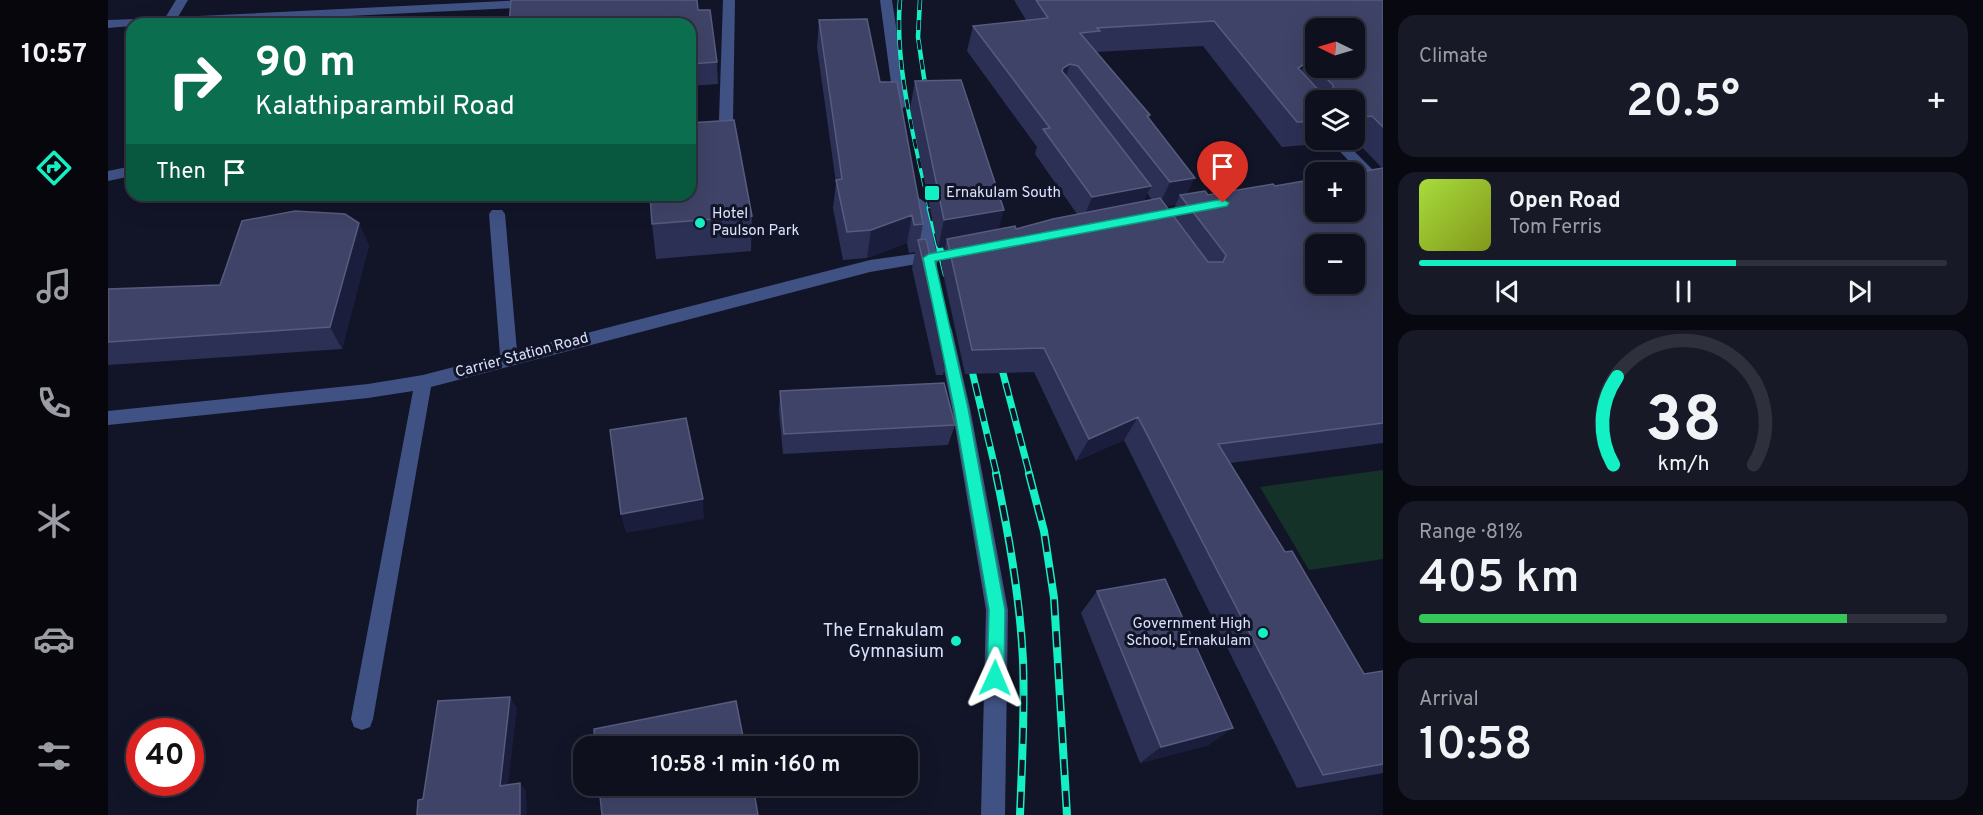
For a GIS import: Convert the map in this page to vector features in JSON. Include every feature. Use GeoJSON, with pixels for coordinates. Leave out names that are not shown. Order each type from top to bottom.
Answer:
{"type":"FeatureCollection","features":[{"type":"Feature","properties":{"kind":"street"},"geometry":{"type":"LineString","coordinates":[[171,18],[182,0]]}},
{"type":"Feature","properties":{"kind":"street"},"geometry":{"type":"LineString","coordinates":[[726,120],[729,0]]}},
{"type":"Feature","properties":{"kind":"street"},"geometry":{"type":"LineString","coordinates":[[886,0],[893,64],[904,121]]}},
{"type":"Feature","properties":{"kind":"street"},"geometry":{"type":"LineString","coordinates":[[212,18],[549,2]]}},
{"type":"Feature","properties":{"kind":"street"},"geometry":{"type":"LineString","coordinates":[[108,24],[126,23]]}},
{"type":"Feature","properties":{"kind":"street"},"geometry":{"type":"LineString","coordinates":[[1346,150],[1369,174]]}},
{"type":"Feature","properties":{"kind":"street"},"geometry":{"type":"LineString","coordinates":[[108,176],[126,172]]}},
{"type":"Feature","properties":{"kind":"street"},"geometry":{"type":"LineString","coordinates":[[916,190],[934,281]]}},
{"type":"Feature","properties":{"kind":"street"},"geometry":{"type":"LineString","coordinates":[[497,214],[509,359]]}},
{"type":"Feature","properties":{"kind":"street","name":"Carrier Station Road"},"geometry":{"type":"LineString","coordinates":[[108,418],[368,391],[423,382],[870,266],[985,248]]}},
{"type":"Feature","properties":{"kind":"street"},"geometry":{"type":"LineString","coordinates":[[941,316],[961,408],[997,610],[993,815]]}},
{"type":"Feature","properties":{"kind":"street"},"geometry":{"type":"LineString","coordinates":[[362,719],[423,382]]}},
{"type":"Feature","properties":{"kind":"green space"},"geometry":{"type":"Polygon","coordinates":[[[1383,470],[1383,559],[1309,570],[1260,487],[1383,470]]]}},
{"type":"Feature","properties":{"kind":"building"},"geometry":{"type":"Polygon","coordinates":[[[511,0],[697,0],[698,10],[710,10],[717,62],[696,64],[696,18],[510,18],[511,0]]]}},
{"type":"Feature","properties":{"kind":"building"},"geometry":{"type":"Polygon","coordinates":[[[1036,0],[1383,0],[1383,127],[1372,116],[1365,117],[1365,90],[1333,90],[1333,85],[1326,78],[1365,78],[1365,18],[1305,18],[1305,64],[1298,68],[1319,90],[1305,90],[1305,122],[1297,122],[1214,21],[1097,28],[1100,31],[1080,33],[1150,115],[1147,116],[1195,178],[1170,182],[1078,66],[1070,64],[1062,71],[1151,186],[1092,197],[1043,129],[1050,128],[973,26],[1048,18],[1036,0]]]}},
{"type":"Feature","properties":{"kind":"building"},"geometry":{"type":"Polygon","coordinates":[[[867,19],[880,82],[897,82],[923,224],[914,225],[912,215],[871,230],[847,232],[836,180],[842,179],[819,20],[867,19]]]}},
{"type":"Feature","properties":{"kind":"building"},"geometry":{"type":"Polygon","coordinates":[[[961,80],[1004,210],[944,220],[915,81],[961,80]]]}},
{"type":"Feature","properties":{"kind":"building"},"geometry":{"type":"Polygon","coordinates":[[[734,120],[752,216],[652,224],[650,201],[696,201],[696,123],[734,120]]]}},
{"type":"Feature","properties":{"kind":"building"},"geometry":{"type":"Polygon","coordinates":[[[1383,168],[1383,423],[1218,444],[1285,552],[1292,551],[1364,674],[1383,671],[1383,764],[1323,775],[1138,417],[1089,439],[1044,348],[972,350],[947,239],[1015,226],[1016,229],[1053,219],[1160,198],[1208,262],[1223,262],[1226,255],[1180,195],[1205,191],[1208,195],[1273,184],[1275,186],[1305,181],[1305,222],[1365,222],[1365,171],[1383,168]]]}},
{"type":"Feature","properties":{"kind":"building"},"geometry":{"type":"Polygon","coordinates":[[[295,211],[345,214],[359,223],[330,327],[108,342],[108,289],[220,285],[242,221],[295,211]]]}},
{"type":"Feature","properties":{"kind":"building"},"geometry":{"type":"Polygon","coordinates":[[[926,239],[950,348],[943,348],[918,240],[926,239]]]}},
{"type":"Feature","properties":{"kind":"building"},"geometry":{"type":"Polygon","coordinates":[[[944,383],[955,425],[784,434],[780,391],[944,383]]]}},
{"type":"Feature","properties":{"kind":"building"},"geometry":{"type":"Polygon","coordinates":[[[686,418],[703,499],[621,514],[610,430],[686,418]]]}},
{"type":"Feature","properties":{"kind":"building"},"geometry":{"type":"Polygon","coordinates":[[[1165,579],[1233,728],[1161,747],[1097,591],[1165,579]]]}},
{"type":"Feature","properties":{"kind":"building"},"geometry":{"type":"Polygon","coordinates":[[[510,697],[500,786],[520,783],[520,815],[417,815],[418,800],[423,799],[438,701],[510,697]]]}},
{"type":"Feature","properties":{"kind":"building"},"geometry":{"type":"Polygon","coordinates":[[[736,701],[743,736],[594,736],[594,729],[736,701]]]}},
{"type":"Feature","properties":{"kind":"building"},"geometry":{"type":"Polygon","coordinates":[[[600,796],[755,796],[758,815],[602,815],[600,796]]]}},
{"type":"Feature","properties":{"kind":"railway"},"geometry":{"type":"LineString","coordinates":[[900,0],[899,26],[903,79],[930,209]]}},
{"type":"Feature","properties":{"kind":"railway"},"geometry":{"type":"LineString","coordinates":[[920,0],[918,37],[927,98]]}},
{"type":"Feature","properties":{"kind":"railway"},"geometry":{"type":"LineString","coordinates":[[930,208],[946,274]]}},
{"type":"Feature","properties":{"kind":"railway"},"geometry":{"type":"LineString","coordinates":[[969,358],[997,476]]}},
{"type":"Feature","properties":{"kind":"railway"},"geometry":{"type":"LineString","coordinates":[[999,358],[1030,476]]}},
{"type":"Feature","properties":{"kind":"railway"},"geometry":{"type":"LineString","coordinates":[[996,474],[1013,566],[1022,636],[1024,698],[1020,815]]}},
{"type":"Feature","properties":{"kind":"railway"},"geometry":{"type":"LineString","coordinates":[[1029,474],[1044,531],[1054,598],[1067,815]]}},
{"type":"Feature","properties":{"kind":"place","name":"Ernakulam South"},"geometry":{"type":"Point","coordinates":[932,193]}},
{"type":"Feature","properties":{"kind":"place","name":"Hotel Paulson Park"},"geometry":{"type":"Point","coordinates":[700,223]}},
{"type":"Feature","properties":{"kind":"place","name":"Government High School, Ernakulam"},"geometry":{"type":"Point","coordinates":[1263,633]}},
{"type":"Feature","properties":{"kind":"place","name":"The Ernakulam Gymnasium"},"geometry":{"type":"Point","coordinates":[956,641]}},
{"type":"Feature","properties":{"kind":"route"},"geometry":{"type":"LineString","coordinates":[[995,678],[997,610],[961,408],[929,258],[1223,203]]}}]}
